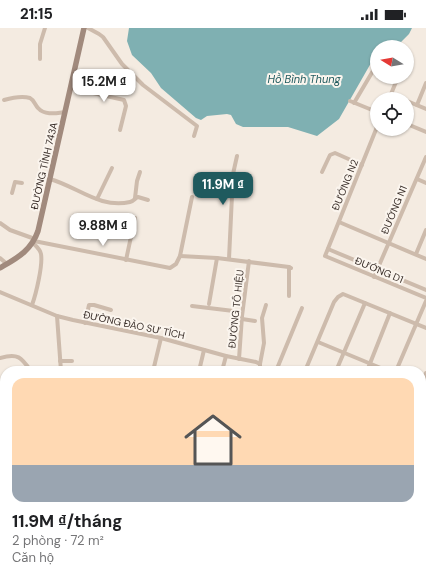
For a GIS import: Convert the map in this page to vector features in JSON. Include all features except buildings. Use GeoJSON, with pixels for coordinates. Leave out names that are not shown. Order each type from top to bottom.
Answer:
{"type":"FeatureCollection","features":[{"type":"Feature","properties":{"kind":"main road","name":"ĐƯỜNG TỈNH 743A"},"geometry":{"type":"LineString","coordinates":[[34,241],[38,231],[84,28]]}},
{"type":"Feature","properties":{"kind":"main road"},"geometry":{"type":"LineString","coordinates":[[0,268],[21,254],[34,241]]}},
{"type":"Feature","properties":{"kind":"street"},"geometry":{"type":"LineString","coordinates":[[40,59],[40,44],[45,28]]}},
{"type":"Feature","properties":{"kind":"street"},"geometry":{"type":"LineString","coordinates":[[88,28],[103,38],[122,64],[143,85],[197,126],[194,136]]}},
{"type":"Feature","properties":{"kind":"street"},"geometry":{"type":"LineString","coordinates":[[370,75],[352,102],[370,109]]}},
{"type":"Feature","properties":{"kind":"street"},"geometry":{"type":"LineString","coordinates":[[417,105],[426,83]]}},
{"type":"Feature","properties":{"kind":"street"},"geometry":{"type":"LineString","coordinates":[[71,88],[124,100],[126,106],[120,130]]}},
{"type":"Feature","properties":{"kind":"street"},"geometry":{"type":"LineString","coordinates":[[4,100],[28,98],[46,113],[52,114],[65,112]]}},
{"type":"Feature","properties":{"kind":"street"},"geometry":{"type":"LineString","coordinates":[[414,104],[426,109]]}},
{"type":"Feature","properties":{"kind":"street"},"geometry":{"type":"LineString","coordinates":[[414,127],[426,132]]}},
{"type":"Feature","properties":{"kind":"street","name":"ĐƯỚNG N2"},"geometry":{"type":"LineString","coordinates":[[325,256],[374,136]]}},
{"type":"Feature","properties":{"kind":"street"},"geometry":{"type":"LineString","coordinates":[[322,172],[330,155],[334,152],[362,165]]}},
{"type":"Feature","properties":{"kind":"street"},"geometry":{"type":"LineString","coordinates":[[229,259],[233,174],[237,156]]}},
{"type":"Feature","properties":{"kind":"street","name":"ĐƯỚNG N1"},"geometry":{"type":"LineString","coordinates":[[374,276],[378,270],[426,157]]}},
{"type":"Feature","properties":{"kind":"street"},"geometry":{"type":"LineString","coordinates":[[97,199],[112,168]]}},
{"type":"Feature","properties":{"kind":"street"},"geometry":{"type":"LineString","coordinates":[[135,198],[137,181],[140,172]]}},
{"type":"Feature","properties":{"kind":"street"},"geometry":{"type":"LineString","coordinates":[[50,179],[66,184],[106,203],[131,201],[135,198],[141,197],[148,200]]}},
{"type":"Feature","properties":{"kind":"street"},"geometry":{"type":"LineString","coordinates":[[417,179],[426,183]]}},
{"type":"Feature","properties":{"kind":"street"},"geometry":{"type":"LineString","coordinates":[[12,193],[15,182],[22,183]]}},
{"type":"Feature","properties":{"kind":"street"},"geometry":{"type":"LineString","coordinates":[[0,223],[10,230],[34,241],[170,268],[176,264],[180,256],[192,197]]}},
{"type":"Feature","properties":{"kind":"street"},"geometry":{"type":"LineString","coordinates":[[126,260],[135,218]]}},
{"type":"Feature","properties":{"kind":"street"},"geometry":{"type":"LineString","coordinates":[[339,222],[426,259]]}},
{"type":"Feature","properties":{"kind":"street"},"geometry":{"type":"LineString","coordinates":[[416,254],[426,230]]}},
{"type":"Feature","properties":{"kind":"street"},"geometry":{"type":"LineString","coordinates":[[32,305],[37,288],[41,256],[34,241]]}},
{"type":"Feature","properties":{"kind":"street","name":"ĐƯỚNG D1"},"geometry":{"type":"LineString","coordinates":[[328,249],[426,290]]}},
{"type":"Feature","properties":{"kind":"street"},"geometry":{"type":"LineString","coordinates":[[180,256],[249,261],[290,268],[289,296]]}},
{"type":"Feature","properties":{"kind":"street","name":"ĐƯỚNG D1"},"geometry":{"type":"LineString","coordinates":[[325,256],[426,299]]}},
{"type":"Feature","properties":{"kind":"street"},"geometry":{"type":"LineString","coordinates":[[342,263],[345,256]]}},
{"type":"Feature","properties":{"kind":"street"},"geometry":{"type":"LineString","coordinates":[[209,304],[217,258]]}},
{"type":"Feature","properties":{"kind":"street"},"geometry":{"type":"LineString","coordinates":[[0,259],[7,264]]}},
{"type":"Feature","properties":{"kind":"street","name":"ĐƯỜNG TÔ HIỆU"},"geometry":{"type":"LineString","coordinates":[[239,359],[242,312],[249,261]]}},
{"type":"Feature","properties":{"kind":"street"},"geometry":{"type":"LineString","coordinates":[[395,285],[398,278]]}},
{"type":"Feature","properties":{"kind":"street"},"geometry":{"type":"LineString","coordinates":[[409,291],[412,284]]}},
{"type":"Feature","properties":{"kind":"street","name":"ĐƯỜNG ĐÀO SƯ TÍCH"},"geometry":{"type":"LineString","coordinates":[[1,294],[58,316],[85,323],[161,338],[260,364]]}},
{"type":"Feature","properties":{"kind":"street"},"geometry":{"type":"LineString","coordinates":[[307,366],[334,302],[343,294],[426,328]]}},
{"type":"Feature","properties":{"kind":"street"},"geometry":{"type":"LineString","coordinates":[[398,366],[426,299]]}},
{"type":"Feature","properties":{"kind":"street"},"geometry":{"type":"LineString","coordinates":[[338,366],[365,303]]}},
{"type":"Feature","properties":{"kind":"street"},"geometry":{"type":"LineString","coordinates":[[85,323],[87,307],[89,305],[91,304],[111,310]]}},
{"type":"Feature","properties":{"kind":"street"},"geometry":{"type":"LineString","coordinates":[[260,364],[264,343],[262,318],[266,305]]}},
{"type":"Feature","properties":{"kind":"street"},"geometry":{"type":"LineString","coordinates":[[192,306],[242,312]]}},
{"type":"Feature","properties":{"kind":"street"},"geometry":{"type":"LineString","coordinates":[[278,366],[302,308]]}},
{"type":"Feature","properties":{"kind":"street"},"geometry":{"type":"LineString","coordinates":[[368,366],[390,313]]}},
{"type":"Feature","properties":{"kind":"street"},"geometry":{"type":"LineString","coordinates":[[58,316],[61,366]]}},
{"type":"Feature","properties":{"kind":"street"},"geometry":{"type":"LineString","coordinates":[[242,319],[255,321]]}},
{"type":"Feature","properties":{"kind":"street"},"geometry":{"type":"LineString","coordinates":[[154,366],[161,338]]}},
{"type":"Feature","properties":{"kind":"street"},"geometry":{"type":"LineString","coordinates":[[318,342],[376,366]]}},
{"type":"Feature","properties":{"kind":"street"},"geometry":{"type":"LineString","coordinates":[[200,366],[204,350]]}},
{"type":"Feature","properties":{"kind":"street"},"geometry":{"type":"LineString","coordinates":[[0,358],[11,356],[21,358],[27,366]]}},
{"type":"Feature","properties":{"kind":"street"},"geometry":{"type":"LineString","coordinates":[[223,366],[226,356]]}},
{"type":"Feature","properties":{"kind":"street"},"geometry":{"type":"LineString","coordinates":[[60,361],[72,361]]}},
{"type":"Feature","properties":{"kind":"water","name":"Hồ Bình Thung"},"geometry":{"type":"Polygon","coordinates":[[[129,28],[412,28],[403,40],[370,40],[370,65],[339,119],[317,136],[288,127],[243,127],[236,124],[231,115],[227,114],[207,116],[201,120],[196,118],[161,88],[151,73],[132,55],[127,41],[129,28]]]}}]}
